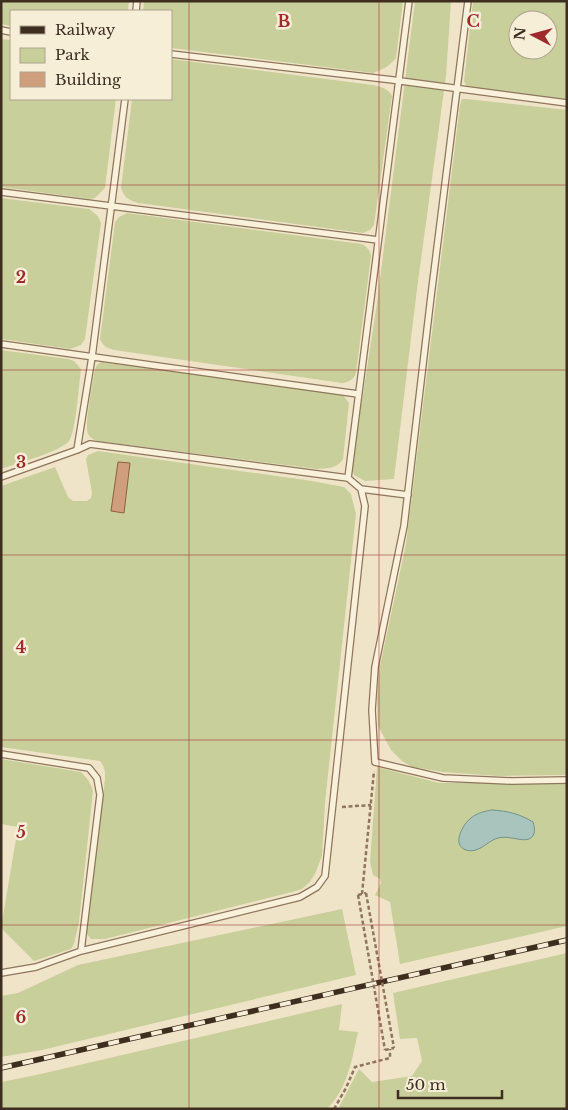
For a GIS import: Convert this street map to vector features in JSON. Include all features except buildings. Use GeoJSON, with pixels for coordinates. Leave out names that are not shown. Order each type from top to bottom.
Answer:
{"type":"FeatureCollection","features":[{"type":"Feature","properties":{"kind":"lane"},"geometry":{"type":"LineString","coordinates":[[348,478],[409,1]]}},
{"type":"Feature","properties":{"kind":"lane"},"geometry":{"type":"LineString","coordinates":[[468,1],[404,526],[375,667],[372,710],[375,762],[443,778],[512,781],[567,780]]}},
{"type":"Feature","properties":{"kind":"lane"},"geometry":{"type":"LineString","coordinates":[[172,54],[399,80],[567,103]]}},
{"type":"Feature","properties":{"kind":"lane"},"geometry":{"type":"LineString","coordinates":[[77,450],[92,357],[125,100]]}},
{"type":"Feature","properties":{"kind":"lane"},"geometry":{"type":"LineString","coordinates":[[1,192],[378,240]]}},
{"type":"Feature","properties":{"kind":"lane"},"geometry":{"type":"LineString","coordinates":[[1,344],[358,394]]}},
{"type":"Feature","properties":{"kind":"lane"},"geometry":{"type":"LineString","coordinates":[[1,477],[90,444],[348,478],[361,489],[408,495]]}},
{"type":"Feature","properties":{"kind":"lane"},"geometry":{"type":"LineString","coordinates":[[1,973],[36,967],[81,951],[300,896],[317,888],[325,876],[365,506],[361,489]]}},
{"type":"Feature","properties":{"kind":"lane"},"geometry":{"type":"LineString","coordinates":[[1,754],[89,768],[97,778],[100,795],[81,951]]}},
{"type":"Feature","properties":{"kind":"path"},"geometry":{"type":"LineString","coordinates":[[364,894],[358,895],[386,1050],[394,1048],[364,894],[375,762]]}},
{"type":"Feature","properties":{"kind":"path"},"geometry":{"type":"LineString","coordinates":[[332,808],[371,805]]}},
{"type":"Feature","properties":{"kind":"path"},"geometry":{"type":"LineString","coordinates":[[334,1109],[355,1067],[390,1058],[390,1049]]}},
{"type":"Feature","properties":{"kind":"green space"},"geometry":{"type":"Polygon","coordinates":[[[1,1],[129,1],[128,10],[10,10],[10,26],[1,24],[1,1]]]}},
{"type":"Feature","properties":{"kind":"green space"},"geometry":{"type":"Polygon","coordinates":[[[144,1],[403,1],[396,58],[380,71],[373,73],[172,48],[172,10],[143,10],[144,1]]]}},
{"type":"Feature","properties":{"kind":"green space"},"geometry":{"type":"Polygon","coordinates":[[[415,1],[451,1],[446,76],[417,289],[394,479],[365,481],[354,475],[352,469],[377,303],[415,1]]]}},
{"type":"Feature","properties":{"kind":"green space"},"geometry":{"type":"Polygon","coordinates":[[[473,1],[567,1],[567,100],[467,87],[464,81],[473,1]]]}},
{"type":"Feature","properties":{"kind":"green space"},"geometry":{"type":"Polygon","coordinates":[[[1,39],[10,40],[10,100],[116,100],[105,188],[95,198],[90,199],[1,187],[1,39]]]}},
{"type":"Feature","properties":{"kind":"green space"},"geometry":{"type":"Polygon","coordinates":[[[172,59],[373,85],[384,88],[392,96],[374,225],[370,230],[363,233],[138,203],[127,198],[121,188],[132,100],[172,100],[172,59]]]}},
{"type":"Feature","properties":{"kind":"green space"},"geometry":{"type":"Polygon","coordinates":[[[462,99],[567,110],[567,775],[498,776],[443,772],[412,767],[402,761],[391,750],[378,726],[377,698],[380,666],[406,544],[462,99]]]}},
{"type":"Feature","properties":{"kind":"green space"},"geometry":{"type":"Polygon","coordinates":[[[1,198],[89,209],[98,216],[101,223],[85,339],[81,345],[70,349],[1,339],[1,198]]]}},
{"type":"Feature","properties":{"kind":"green space"},"geometry":{"type":"Polygon","coordinates":[[[127,213],[364,245],[369,250],[371,256],[354,377],[342,383],[114,350],[105,346],[100,339],[115,222],[119,217],[127,213]]]}},
{"type":"Feature","properties":{"kind":"green space"},"geometry":{"type":"Polygon","coordinates":[[[1,350],[68,359],[74,361],[81,369],[75,418],[69,441],[48,453],[1,469],[1,350]]]}},
{"type":"Feature","properties":{"kind":"green space"},"geometry":{"type":"Polygon","coordinates":[[[101,362],[338,392],[349,403],[343,459],[338,465],[317,469],[97,441],[88,434],[87,422],[95,369],[101,362]]]}},
{"type":"Feature","properties":{"kind":"green space"},"geometry":{"type":"Polygon","coordinates":[[[98,451],[344,487],[351,494],[356,514],[325,803],[322,856],[315,874],[302,889],[292,892],[105,939],[91,939],[87,934],[87,925],[105,779],[103,765],[100,761],[1,747],[1,486],[55,467],[68,497],[73,501],[87,501],[91,498],[92,493],[86,459],[88,455],[98,451]]]}},
{"type":"Feature","properties":{"kind":"green space"},"geometry":{"type":"Polygon","coordinates":[[[1,759],[81,772],[93,791],[79,922],[74,944],[71,949],[34,961],[1,928],[18,827],[1,824],[1,759]]]}},
{"type":"Feature","properties":{"kind":"green space"},"geometry":{"type":"Polygon","coordinates":[[[377,767],[439,783],[567,782],[567,926],[400,964],[390,902],[375,895],[381,883],[380,879],[373,875],[370,862],[377,767]]]}},
{"type":"Feature","properties":{"kind":"green space"},"geometry":{"type":"Polygon","coordinates":[[[342,909],[356,975],[42,1050],[1,1057],[1,996],[18,993],[78,965],[342,909]]]}},
{"type":"Feature","properties":{"kind":"green space"},"geometry":{"type":"Polygon","coordinates":[[[567,953],[567,1109],[338,1109],[359,1069],[372,1082],[412,1076],[422,1061],[417,1038],[400,1039],[393,993],[567,953]]]}},
{"type":"Feature","properties":{"kind":"green space"},"geometry":{"type":"Polygon","coordinates":[[[342,1004],[339,1030],[358,1032],[344,1083],[340,1092],[327,1109],[1,1109],[1,1082],[342,1004]]]}},
{"type":"Feature","properties":{"kind":"water"},"geometry":{"type":"Polygon","coordinates":[[[492,810],[514,813],[533,822],[533,836],[526,840],[506,837],[498,838],[479,849],[466,850],[459,844],[462,829],[473,816],[492,810]]]}},
{"type":"Feature","properties":{"kind":"railway"},"geometry":{"type":"LineString","coordinates":[[1,1068],[567,940]]}}]}
